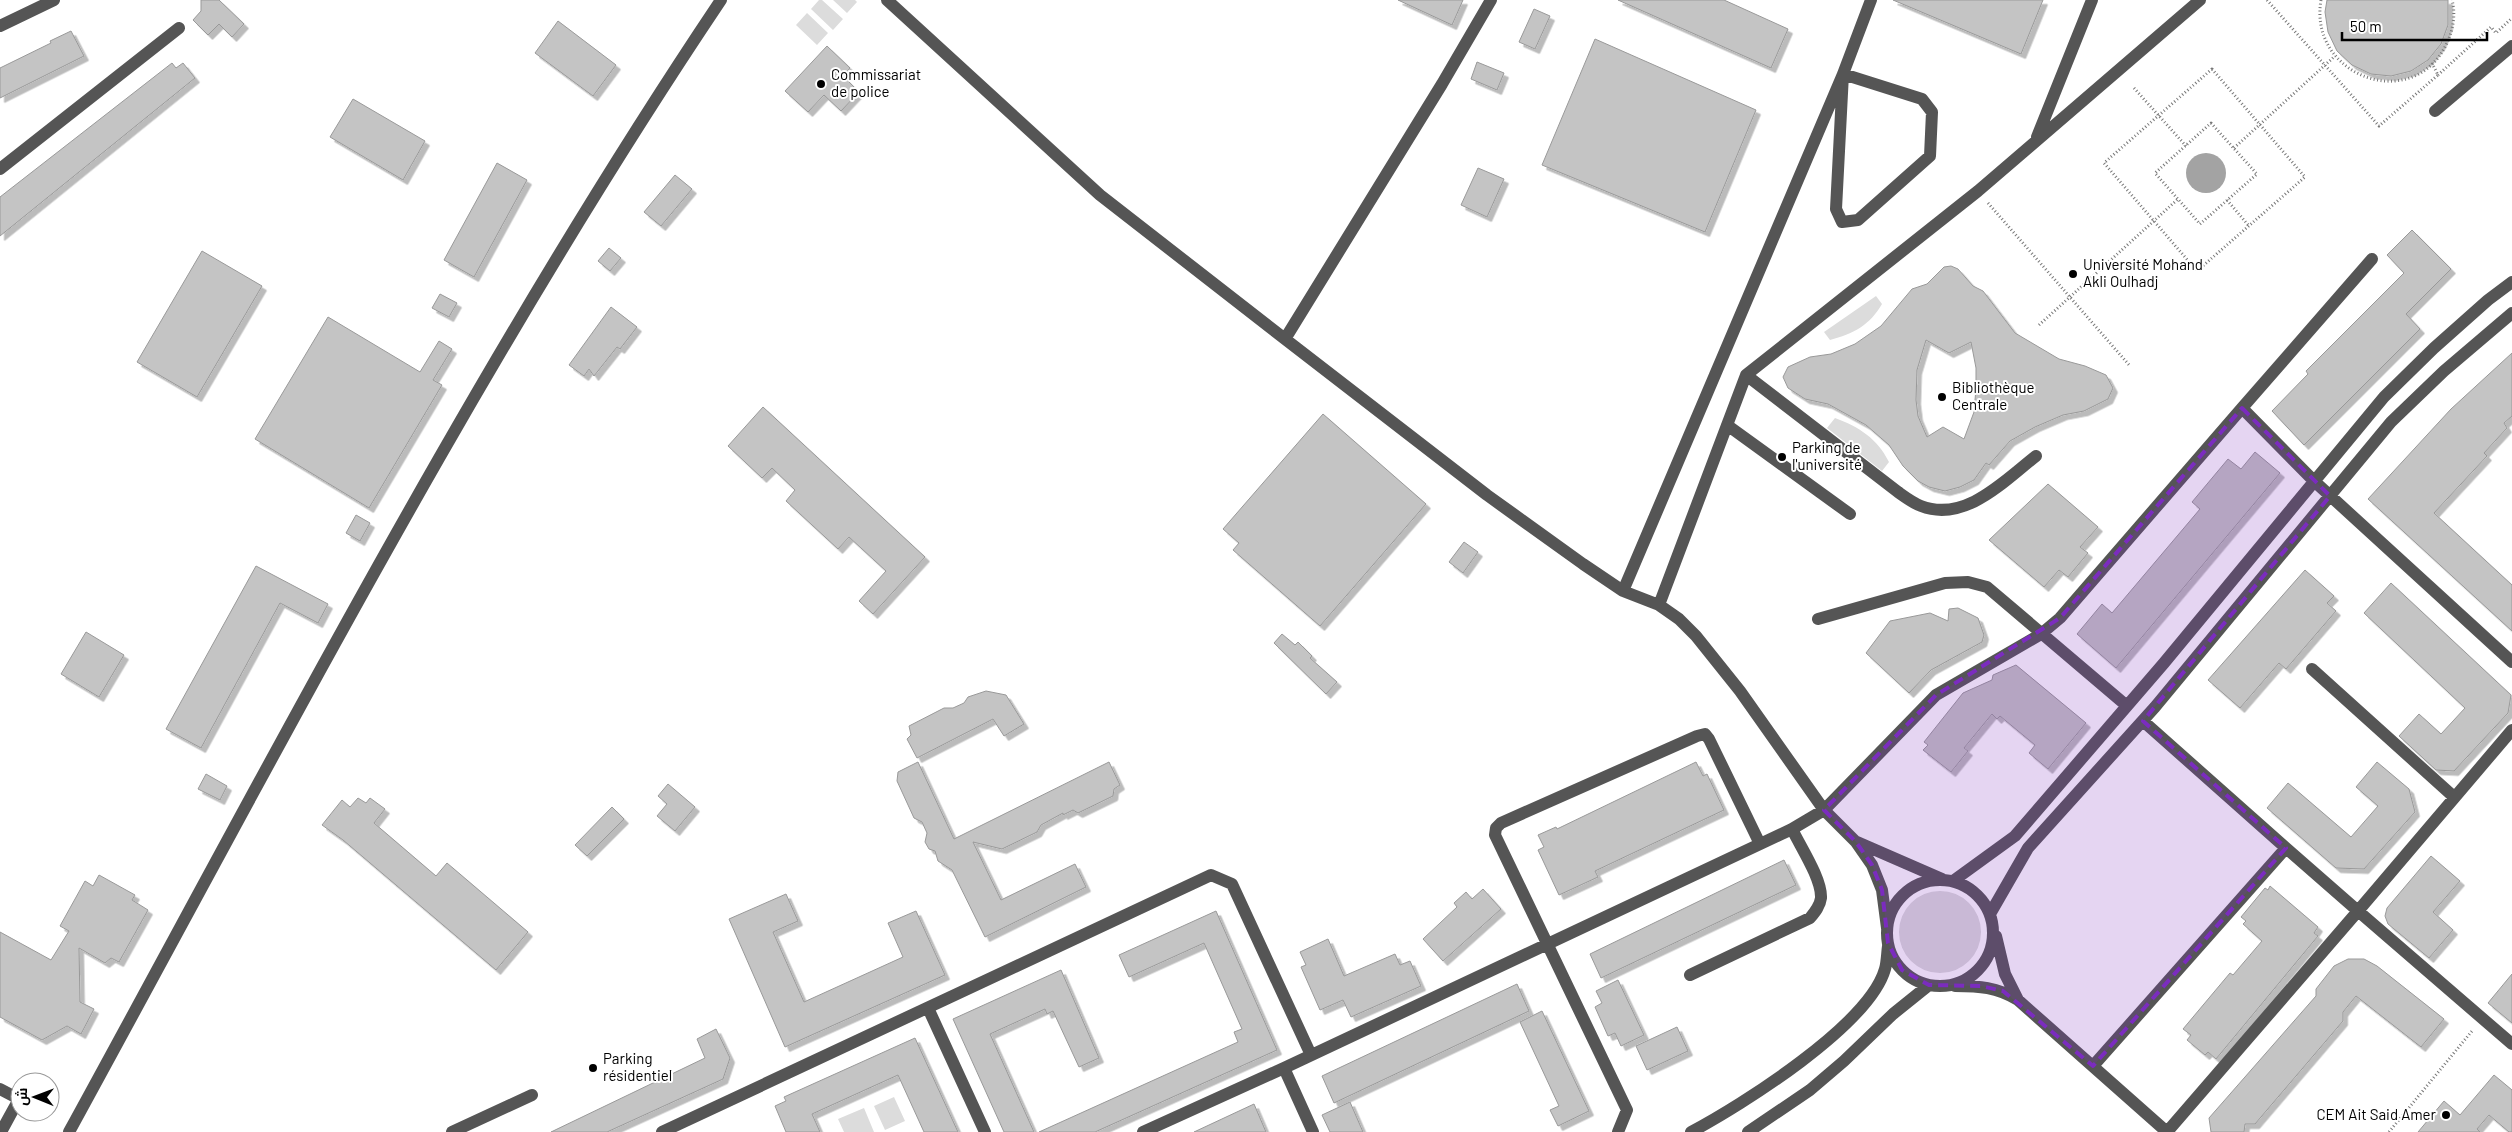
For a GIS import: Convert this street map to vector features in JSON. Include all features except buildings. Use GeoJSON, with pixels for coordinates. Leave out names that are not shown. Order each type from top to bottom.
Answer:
{"type":"FeatureCollection","features":[{"type":"Feature","properties":{"kind":"street"},"geometry":{"type":"LineString","coordinates":[[0,26],[54,0]]}},
{"type":"Feature","properties":{"kind":"street"},"geometry":{"type":"LineString","coordinates":[[69,1132],[400,527],[527,306],[618,157],[722,0]]}},
{"type":"Feature","properties":{"kind":"street"},"geometry":{"type":"LineString","coordinates":[[887,0],[1100,195],[1487,495],[1582,564],[1623,591],[1659,605],[1679,619],[1696,636],[1740,691],[1824,810],[1856,842],[1872,865],[1882,890],[1887,928],[1888,943],[1885,969],[1872,993],[1842,1026],[1793,1068],[1724,1115],[1691,1132]]}},
{"type":"Feature","properties":{"kind":"street"},"geometry":{"type":"LineString","coordinates":[[1285,339],[1442,84],[1491,0]]}},
{"type":"Feature","properties":{"kind":"street"},"geometry":{"type":"LineString","coordinates":[[1623,591],[1843,74],[1870,0]]}},
{"type":"Feature","properties":{"kind":"street"},"geometry":{"type":"LineString","coordinates":[[2036,140],[2092,0]]}},
{"type":"Feature","properties":{"kind":"street"},"geometry":{"type":"LineString","coordinates":[[1659,605],[1746,375],[1978,191],[2200,0]]}},
{"type":"Feature","properties":{"kind":"street"},"geometry":{"type":"LineString","coordinates":[[0,169],[179,28]]}},
{"type":"Feature","properties":{"kind":"street"},"geometry":{"type":"LineString","coordinates":[[2435,111],[2512,46]]}},
{"type":"Feature","properties":{"kind":"street"},"geometry":{"type":"LineString","coordinates":[[1843,74],[1922,99],[1932,112],[1930,156],[1858,220],[1842,222],[1836,209],[1843,74]]}},
{"type":"Feature","properties":{"kind":"street"},"geometry":{"type":"LineString","coordinates":[[1143,1132],[1548,945],[1792,829],[1824,810],[1936,695],[2041,634],[2060,618],[2372,259]]}},
{"type":"Feature","properties":{"kind":"street"},"geometry":{"type":"LineString","coordinates":[[1887,928],[1895,906],[1910,888],[1932,880],[1948,880],[2015,836],[2127,706],[2384,397],[2441,342],[2488,300],[2512,282]]}},
{"type":"Feature","properties":{"kind":"street"},"geometry":{"type":"LineString","coordinates":[[1948,986],[1966,980],[1983,965],[1992,945],[1991,918],[2028,848],[2143,721],[2391,422],[2444,371],[2512,313]]}},
{"type":"Feature","properties":{"kind":"street"},"geometry":{"type":"LineString","coordinates":[[1746,375],[1898,492],[1922,507],[1955,510],[1986,495],[2036,456]]}},
{"type":"Feature","properties":{"kind":"street"},"geometry":{"type":"LineString","coordinates":[[2242,408],[2314,481],[2512,662]]}},
{"type":"Feature","properties":{"kind":"street"},"geometry":{"type":"LineString","coordinates":[[1727,425],[1850,514]]}},
{"type":"Feature","properties":{"kind":"street"},"geometry":{"type":"LineString","coordinates":[[1818,619],[1945,583],[1968,582],[1987,588],[2127,706]]}},
{"type":"Feature","properties":{"kind":"street"},"geometry":{"type":"LineString","coordinates":[[2312,668],[2454,797]]}},
{"type":"Feature","properties":{"kind":"street"},"geometry":{"type":"LineString","coordinates":[[2143,721],[2512,1044]]}},
{"type":"Feature","properties":{"kind":"street"},"geometry":{"type":"LineString","coordinates":[[1888,943],[1893,958],[1902,970],[1915,980],[1929,985],[1981,986],[2003,991],[2018,1000],[2167,1132],[2512,730]]}},
{"type":"Feature","properties":{"kind":"street"},"geometry":{"type":"LineString","coordinates":[[1618,1132],[1627,1110],[1495,835],[1496,828],[1501,823],[1705,734],[1760,844]]}},
{"type":"Feature","properties":{"kind":"street"},"geometry":{"type":"LineString","coordinates":[[1690,975],[1810,918],[1818,909],[1821,898],[1820,885],[1792,829]]}},
{"type":"Feature","properties":{"kind":"street"},"geometry":{"type":"LineString","coordinates":[[1856,842],[1976,892],[1991,918],[2005,974],[2018,1000]]}},
{"type":"Feature","properties":{"kind":"street"},"geometry":{"type":"LineString","coordinates":[[2093,1066],[2286,848]]}},
{"type":"Feature","properties":{"kind":"street"},"geometry":{"type":"LineString","coordinates":[[662,1132],[1212,875],[1232,884],[1311,1055]]}},
{"type":"Feature","properties":{"kind":"street"},"geometry":{"type":"LineString","coordinates":[[1748,1132],[1810,1090],[1844,1061],[1893,1014],[1929,985]]}},
{"type":"Feature","properties":{"kind":"street"},"geometry":{"type":"LineString","coordinates":[[928,1008],[986,1132]]}},
{"type":"Feature","properties":{"kind":"street"},"geometry":{"type":"LineString","coordinates":[[1284,1068],[1313,1132]]}},
{"type":"Feature","properties":{"kind":"street"},"geometry":{"type":"LineString","coordinates":[[0,1089],[19,1099],[1,1132]]}},
{"type":"Feature","properties":{"kind":"street"},"geometry":{"type":"LineString","coordinates":[[452,1132],[532,1095]]}},
{"type":"Feature","properties":{"kind":"path"},"geometry":{"type":"LineString","coordinates":[[2268,0],[2378,126],[2491,27],[2496,32],[2512,18]]}},
{"type":"Feature","properties":{"kind":"path"},"geometry":{"type":"LineString","coordinates":[[2322,0],[2320,16],[2322,30],[2335,56],[2346,67],[2374,80],[2390,81],[2405,79],[2420,73],[2443,52],[2450,38],[2454,22],[2452,0]]}},
{"type":"Feature","properties":{"kind":"path"},"geometry":{"type":"LineString","coordinates":[[2234,148],[2335,56]]}},
{"type":"Feature","properties":{"kind":"path"},"geometry":{"type":"LineString","coordinates":[[2432,64],[2438,75]]}},
{"type":"Feature","properties":{"kind":"path"},"geometry":{"type":"LineString","coordinates":[[2212,69],[2305,177],[2197,271],[2104,163],[2159,116],[2212,69]]}},
{"type":"Feature","properties":{"kind":"path"},"geometry":{"type":"LineString","coordinates":[[2134,88],[2186,146]]}},
{"type":"Feature","properties":{"kind":"path"},"geometry":{"type":"LineString","coordinates":[[2211,122],[2257,174],[2200,224],[2155,173],[2186,146],[2211,122]]}},
{"type":"Feature","properties":{"kind":"path"},"geometry":{"type":"LineString","coordinates":[[1978,191],[2130,366]]}},
{"type":"Feature","properties":{"kind":"path"},"geometry":{"type":"LineString","coordinates":[[2039,325],[2178,199]]}},
{"type":"Feature","properties":{"kind":"path"},"geometry":{"type":"LineString","coordinates":[[2227,200],[2249,226]]}},
{"type":"Feature","properties":{"kind":"path"},"geometry":{"type":"LineString","coordinates":[[2389,1132],[2482,1018]]}},
{"type":"Feature","properties":{"kind":"highlighted area"},"geometry":{"type":"Polygon","coordinates":[[[2242,408],[2330,496],[2143,721],[2286,848],[2093,1066],[2003,991],[1981,986],[1929,985],[1902,970],[1888,943],[1882,890],[1872,865],[1856,842],[1824,810],[1936,695],[2060,618],[2242,408]]]}},
{"type":"Feature","properties":{"kind":"shaded area"},"geometry":{"type":"Polygon","coordinates":[[[819,0],[822,0],[843,19],[833,30],[811,9],[819,0]]]}},
{"type":"Feature","properties":{"kind":"shaded area"},"geometry":{"type":"Polygon","coordinates":[[[833,0],[855,0],[857,2],[847,13],[833,0]]]}},
{"type":"Feature","properties":{"kind":"shaded area"},"geometry":{"type":"Polygon","coordinates":[[[807,13],[828,33],[817,45],[796,25],[807,13]]]}},
{"type":"Feature","properties":{"kind":"shaded area"},"geometry":{"type":"Polygon","coordinates":[[[2210,153],[2217,156],[2223,162],[2226,173],[2225,181],[2217,190],[2210,193],[2202,193],[2195,190],[2187,181],[2186,169],[2189,162],[2198,154],[2210,153]]]}},
{"type":"Feature","properties":{"kind":"shaded area"},"geometry":{"type":"Polygon","coordinates":[[[1876,296],[1882,304],[1872,318],[1853,332],[1830,340],[1824,332],[1876,296]]]}},
{"type":"Feature","properties":{"kind":"shaded area"},"geometry":{"type":"Polygon","coordinates":[[[1835,418],[1852,425],[1879,446],[1889,462],[1882,471],[1827,428],[1835,418]]]}},
{"type":"Feature","properties":{"kind":"shaded area"},"geometry":{"type":"Polygon","coordinates":[[[1940,891],[1956,895],[1969,903],[1977,916],[1981,932],[1977,948],[1969,961],[1956,969],[1940,973],[1924,969],[1911,961],[1903,948],[1899,932],[1903,916],[1911,903],[1924,895],[1940,891]]]}},
{"type":"Feature","properties":{"kind":"shaded area"},"geometry":{"type":"Polygon","coordinates":[[[894,1097],[905,1121],[885,1130],[874,1106],[894,1097]]]}},
{"type":"Feature","properties":{"kind":"shaded area"},"geometry":{"type":"Polygon","coordinates":[[[864,1108],[874,1132],[844,1132],[838,1119],[864,1108]]]}},
{"type":"Feature","properties":{"kind":"place","name":"Commissariat de police"},"geometry":{"type":"Point","coordinates":[821,84]}},
{"type":"Feature","properties":{"kind":"place","name":"Université Mohand Akli Oulhadj"},"geometry":{"type":"Point","coordinates":[2073,274]}},
{"type":"Feature","properties":{"kind":"place","name":"Bibliothèque Centrale"},"geometry":{"type":"Point","coordinates":[1942,397]}},
{"type":"Feature","properties":{"kind":"place","name":"Parking de l'université"},"geometry":{"type":"Point","coordinates":[1782,457]}},
{"type":"Feature","properties":{"kind":"place","name":"Parking résidentiel"},"geometry":{"type":"Point","coordinates":[593,1068]}},
{"type":"Feature","properties":{"kind":"place","name":"CEM Ait Said Amer"},"geometry":{"type":"Point","coordinates":[2446,1115]}}]}
